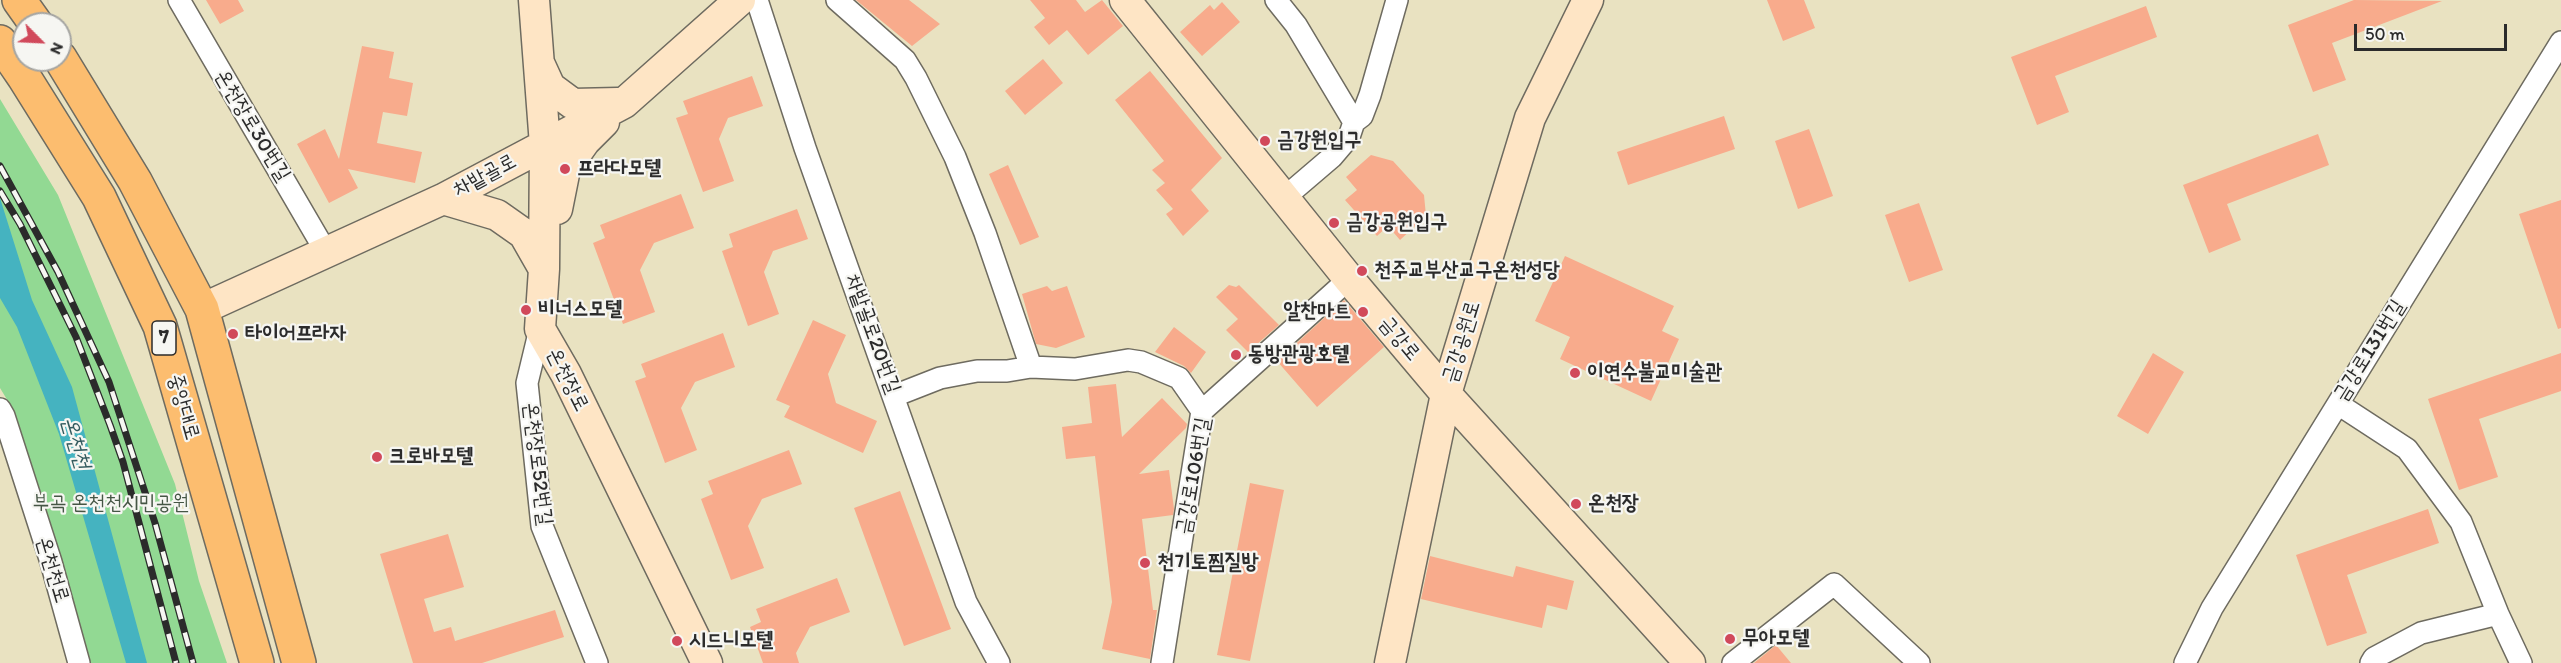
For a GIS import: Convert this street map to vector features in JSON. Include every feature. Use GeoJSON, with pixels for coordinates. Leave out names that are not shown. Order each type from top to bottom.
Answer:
{"type":"FeatureCollection","features":[{"type":"Feature","properties":{"kind":"main road","name":"중앙대로"},"geometry":{"type":"LineString","coordinates":[[0,42],[99,197],[160,326],[257,663]]}},
{"type":"Feature","properties":{"kind":"main road","name":"7"},"geometry":{"type":"LineString","coordinates":[[69,72],[135,181],[202,309],[299,663]]}},
{"type":"Feature","properties":{"kind":"street","name":"온천장로30번길"},"geometry":{"type":"LineString","coordinates":[[179,0],[326,252]]}},
{"type":"Feature","properties":{"kind":"street","name":"온천장로"},"geometry":{"type":"LineString","coordinates":[[534,0],[545,145],[544,269],[540,329],[566,374],[707,663]]}},
{"type":"Feature","properties":{"kind":"street","name":"차밭골로"},"geometry":{"type":"LineString","coordinates":[[202,309],[443,199],[624,103],[740,0]]}},
{"type":"Feature","properties":{"kind":"street","name":"차밭골로20번길"},"geometry":{"type":"LineString","coordinates":[[757,0],[805,148],[966,602],[999,663]]}},
{"type":"Feature","properties":{"kind":"street"},"geometry":{"type":"LineString","coordinates":[[837,0],[905,60],[916,78],[955,157],[968,189],[1031,367]]}},
{"type":"Feature","properties":{"kind":"street","name":"금강로"},"geometry":{"type":"LineString","coordinates":[[1125,0],[1349,279],[1446,394],[1690,663]]}},
{"type":"Feature","properties":{"kind":"street"},"geometry":{"type":"LineString","coordinates":[[1276,0],[1296,25],[1354,122]]}},
{"type":"Feature","properties":{"kind":"street"},"geometry":{"type":"LineString","coordinates":[[1284,198],[1332,157],[1349,137],[1354,122],[1362,116],[1397,0]]}},
{"type":"Feature","properties":{"kind":"street","name":"금강공원로"},"geometry":{"type":"LineString","coordinates":[[1390,663],[1446,394],[1530,118],[1588,0]]}},
{"type":"Feature","properties":{"kind":"street","name":"금강로131번길"},"geometry":{"type":"LineString","coordinates":[[2185,663],[2212,608],[2561,42]]}},
{"type":"Feature","properties":{"kind":"street"},"geometry":{"type":"LineString","coordinates":[[539,63],[550,87],[573,104],[624,103]]}},
{"type":"Feature","properties":{"kind":"street"},"geometry":{"type":"LineString","coordinates":[[544,269],[565,169],[585,141],[624,103]]}},
{"type":"Feature","properties":{"kind":"street"},"geometry":{"type":"LineString","coordinates":[[443,199],[497,215],[524,234],[544,269]]}},
{"type":"Feature","properties":{"kind":"street","name":"금강로106번길"},"geometry":{"type":"LineString","coordinates":[[1162,663],[1202,411],[1349,279]]}},
{"type":"Feature","properties":{"kind":"street","name":"온천장로52번길"},"geometry":{"type":"LineString","coordinates":[[540,329],[527,383],[542,526],[597,663]]}},
{"type":"Feature","properties":{"kind":"street"},"geometry":{"type":"LineString","coordinates":[[894,396],[940,378],[977,371],[1006,372],[1031,367],[1075,369],[1128,360],[1141,362],[1179,378],[1202,411]]}},
{"type":"Feature","properties":{"kind":"street"},"geometry":{"type":"LineString","coordinates":[[2338,404],[2407,449],[2461,522],[2498,614],[2521,663]]}},
{"type":"Feature","properties":{"kind":"street","name":"온천천로"},"geometry":{"type":"LineString","coordinates":[[0,409],[51,562],[79,663]]}},
{"type":"Feature","properties":{"kind":"street"},"geometry":{"type":"LineString","coordinates":[[1733,663],[1834,584],[1919,663]]}},
{"type":"Feature","properties":{"kind":"street"},"geometry":{"type":"LineString","coordinates":[[2371,663],[2374,658],[2421,633],[2498,614]]}},
{"type":"Feature","properties":{"kind":"green space","name":"부곡 온천천시민공원"},"geometry":{"type":"Polygon","coordinates":[[[0,99],[58,195],[175,484],[199,581],[227,663],[89,663],[14,411],[0,388],[0,99]]]}},
{"type":"Feature","properties":{"kind":"water","name":"온천천"},"geometry":{"type":"Polygon","coordinates":[[[0,198],[32,300],[72,387],[147,663],[126,663],[59,434],[17,327],[0,298],[0,198]]]}},
{"type":"Feature","properties":{"kind":"building"},"geometry":{"type":"Polygon","coordinates":[[[206,0],[238,0],[244,11],[220,24],[206,0]]]}},
{"type":"Feature","properties":{"kind":"building"},"geometry":{"type":"Polygon","coordinates":[[[856,0],[909,0],[940,24],[912,46],[856,0]]]}},
{"type":"Feature","properties":{"kind":"building"},"geometry":{"type":"Polygon","coordinates":[[[1030,0],[1076,0],[1085,12],[1102,0],[1123,26],[1088,55],[1067,30],[1049,45],[1034,27],[1045,18],[1030,0]]]}},
{"type":"Feature","properties":{"kind":"building"},"geometry":{"type":"Polygon","coordinates":[[[1767,0],[1804,0],[1815,28],[1783,41],[1767,0]]]}},
{"type":"Feature","properties":{"kind":"building"},"geometry":{"type":"Polygon","coordinates":[[[2354,0],[2442,1],[2332,43],[2346,80],[2313,92],[2288,25],[2354,0]]]}},
{"type":"Feature","properties":{"kind":"building"},"geometry":{"type":"Polygon","coordinates":[[[1222,2],[1240,22],[1202,56],[1180,32],[1210,5],[1214,10],[1222,2]]]}},
{"type":"Feature","properties":{"kind":"building"},"geometry":{"type":"Polygon","coordinates":[[[2146,6],[2157,37],[2055,76],[2069,112],[2037,125],[2011,57],[2146,6]]]}},
{"type":"Feature","properties":{"kind":"building"},"geometry":{"type":"Polygon","coordinates":[[[362,46],[394,52],[389,78],[413,83],[407,116],[383,112],[377,143],[422,152],[415,183],[348,169],[358,188],[329,203],[297,144],[325,129],[339,159],[362,46]]]}},
{"type":"Feature","properties":{"kind":"building"},"geometry":{"type":"Polygon","coordinates":[[[1043,59],[1063,83],[1025,115],[1005,91],[1043,59]]]}},
{"type":"Feature","properties":{"kind":"building"},"geometry":{"type":"Polygon","coordinates":[[[1150,71],[1222,158],[1191,190],[1209,211],[1183,236],[1166,214],[1173,209],[1156,190],[1165,183],[1152,170],[1164,161],[1115,100],[1150,71]]]}},
{"type":"Feature","properties":{"kind":"building"},"geometry":{"type":"Polygon","coordinates":[[[752,76],[763,106],[728,118],[719,139],[734,181],[703,192],[676,118],[688,114],[683,101],[752,76]]]}},
{"type":"Feature","properties":{"kind":"building"},"geometry":{"type":"Polygon","coordinates":[[[1724,116],[1735,149],[1628,185],[1617,152],[1724,116]]]}},
{"type":"Feature","properties":{"kind":"building"},"geometry":{"type":"Polygon","coordinates":[[[1809,129],[1833,196],[1798,209],[1775,141],[1809,129]]]}},
{"type":"Feature","properties":{"kind":"building"},"geometry":{"type":"Polygon","coordinates":[[[2318,134],[2329,165],[2227,204],[2241,240],[2209,253],[2183,185],[2318,134]]]}},
{"type":"Feature","properties":{"kind":"building"},"geometry":{"type":"Polygon","coordinates":[[[1371,155],[1393,161],[1424,195],[1426,216],[1400,240],[1388,226],[1377,236],[1345,200],[1357,190],[1346,177],[1371,155]]]}},
{"type":"Feature","properties":{"kind":"building"},"geometry":{"type":"Polygon","coordinates":[[[1008,165],[1039,237],[1020,245],[989,174],[1008,165]]]}},
{"type":"Feature","properties":{"kind":"building"},"geometry":{"type":"Polygon","coordinates":[[[681,194],[694,228],[654,243],[640,270],[655,312],[623,324],[593,243],[605,238],[600,225],[681,194]]]}},
{"type":"Feature","properties":{"kind":"building"},"geometry":{"type":"Polygon","coordinates":[[[2561,200],[2561,328],[2558,329],[2519,214],[2561,200]]]}},
{"type":"Feature","properties":{"kind":"building"},"geometry":{"type":"Polygon","coordinates":[[[1919,203],[1943,270],[1909,282],[1885,215],[1919,203]]]}},
{"type":"Feature","properties":{"kind":"building"},"geometry":{"type":"Polygon","coordinates":[[[797,209],[808,239],[773,251],[764,272],[779,314],[748,326],[722,251],[733,247],[729,234],[797,209]]]}},
{"type":"Feature","properties":{"kind":"building"},"geometry":{"type":"Polygon","coordinates":[[[1565,256],[1674,306],[1662,331],[1679,339],[1651,401],[1560,359],[1570,337],[1535,321],[1565,256]]]}},
{"type":"Feature","properties":{"kind":"building"},"geometry":{"type":"Polygon","coordinates":[[[1229,285],[1236,287],[1239,285],[1279,325],[1248,352],[1226,330],[1238,319],[1216,297],[1229,285]]]}},
{"type":"Feature","properties":{"kind":"building"},"geometry":{"type":"Polygon","coordinates":[[[1047,286],[1052,291],[1067,286],[1085,337],[1056,348],[1036,344],[1022,294],[1047,286]]]}},
{"type":"Feature","properties":{"kind":"building"},"geometry":{"type":"Polygon","coordinates":[[[1344,300],[1384,347],[1317,407],[1277,361],[1344,300]]]}},
{"type":"Feature","properties":{"kind":"building"},"geometry":{"type":"Polygon","coordinates":[[[813,320],[846,335],[828,374],[836,403],[877,421],[863,453],[784,417],[790,406],[776,400],[813,320]]]}},
{"type":"Feature","properties":{"kind":"building"},"geometry":{"type":"Polygon","coordinates":[[[1174,327],[1206,352],[1191,373],[1184,366],[1155,352],[1174,327]]]}},
{"type":"Feature","properties":{"kind":"building"},"geometry":{"type":"Polygon","coordinates":[[[723,333],[735,367],[695,382],[681,408],[697,450],[665,463],[635,381],[646,377],[641,364],[723,333]]]}},
{"type":"Feature","properties":{"kind":"building"},"geometry":{"type":"Polygon","coordinates":[[[2153,353],[2184,372],[2148,434],[2117,416],[2153,353]]]}},
{"type":"Feature","properties":{"kind":"building"},"geometry":{"type":"Polygon","coordinates":[[[2561,353],[2561,391],[2479,419],[2498,477],[2459,490],[2428,399],[2561,353]]]}},
{"type":"Feature","properties":{"kind":"building"},"geometry":{"type":"Polygon","coordinates":[[[1116,384],[1122,437],[1162,398],[1187,424],[1186,428],[1139,474],[1169,470],[1174,509],[1173,515],[1142,519],[1153,610],[1157,610],[1150,659],[1102,649],[1112,602],[1095,456],[1066,459],[1062,427],[1092,423],[1088,387],[1116,384]]]}},
{"type":"Feature","properties":{"kind":"building"},"geometry":{"type":"Polygon","coordinates":[[[789,450],[802,484],[762,499],[748,526],[764,568],[731,580],[701,499],[713,494],[708,481],[789,450]]]}},
{"type":"Feature","properties":{"kind":"building"},"geometry":{"type":"Polygon","coordinates":[[[1250,483],[1284,490],[1250,661],[1217,655],[1250,483]]]}},
{"type":"Feature","properties":{"kind":"building"},"geometry":{"type":"Polygon","coordinates":[[[900,491],[951,629],[904,646],[854,508],[900,491]]]}},
{"type":"Feature","properties":{"kind":"building"},"geometry":{"type":"Polygon","coordinates":[[[2428,509],[2439,543],[2347,575],[2367,633],[2327,646],[2296,555],[2428,509]]]}},
{"type":"Feature","properties":{"kind":"building"},"geometry":{"type":"Polygon","coordinates":[[[448,534],[464,587],[424,599],[434,632],[451,627],[455,641],[555,610],[564,637],[482,663],[413,663],[380,554],[448,534]]]}},
{"type":"Feature","properties":{"kind":"building"},"geometry":{"type":"Polygon","coordinates":[[[1430,556],[1513,577],[1516,566],[1574,581],[1567,610],[1547,605],[1542,628],[1421,599],[1430,556]]]}},
{"type":"Feature","properties":{"kind":"building"},"geometry":{"type":"Polygon","coordinates":[[[837,578],[850,612],[810,627],[796,653],[799,663],[763,663],[750,627],[761,622],[756,609],[837,578]]]}},
{"type":"Feature","properties":{"kind":"building"},"geometry":{"type":"Polygon","coordinates":[[[1776,645],[1791,663],[1754,663],[1776,645]]]}},
{"type":"Feature","properties":{"kind":"railway"},"geometry":{"type":"LineString","coordinates":[[0,166],[58,272],[109,382],[155,523],[193,663]]}},
{"type":"Feature","properties":{"kind":"railway"},"geometry":{"type":"LineString","coordinates":[[0,191],[20,224],[76,337],[110,425],[123,462],[176,663]]}},
{"type":"Feature","properties":{"kind":"place","name":"금강원입구"},"geometry":{"type":"Point","coordinates":[1265,141]}},
{"type":"Feature","properties":{"kind":"place","name":"프라다모텔"},"geometry":{"type":"Point","coordinates":[565,169]}},
{"type":"Feature","properties":{"kind":"place","name":"금강공원입구"},"geometry":{"type":"Point","coordinates":[1334,223]}},
{"type":"Feature","properties":{"kind":"place","name":"천주교부산교구온천성당"},"geometry":{"type":"Point","coordinates":[1362,271]}},
{"type":"Feature","properties":{"kind":"place","name":"비너스모텔"},"geometry":{"type":"Point","coordinates":[526,310]}},
{"type":"Feature","properties":{"kind":"place","name":"알찬마트"},"geometry":{"type":"Point","coordinates":[1363,312]}},
{"type":"Feature","properties":{"kind":"place","name":"타이어프라자"},"geometry":{"type":"Point","coordinates":[233,334]}},
{"type":"Feature","properties":{"kind":"place","name":"동방관광호텔"},"geometry":{"type":"Point","coordinates":[1236,355]}},
{"type":"Feature","properties":{"kind":"place","name":"이연수불교미술관"},"geometry":{"type":"Point","coordinates":[1575,373]}},
{"type":"Feature","properties":{"kind":"place","name":"크로바모텔"},"geometry":{"type":"Point","coordinates":[377,457]}},
{"type":"Feature","properties":{"kind":"place","name":"온천장"},"geometry":{"type":"Point","coordinates":[1576,504]}},
{"type":"Feature","properties":{"kind":"place","name":"천기토찜질방"},"geometry":{"type":"Point","coordinates":[1145,563]}},
{"type":"Feature","properties":{"kind":"place","name":"무아모텔"},"geometry":{"type":"Point","coordinates":[1730,639]}},
{"type":"Feature","properties":{"kind":"place","name":"시드니모텔"},"geometry":{"type":"Point","coordinates":[677,641]}}]}
